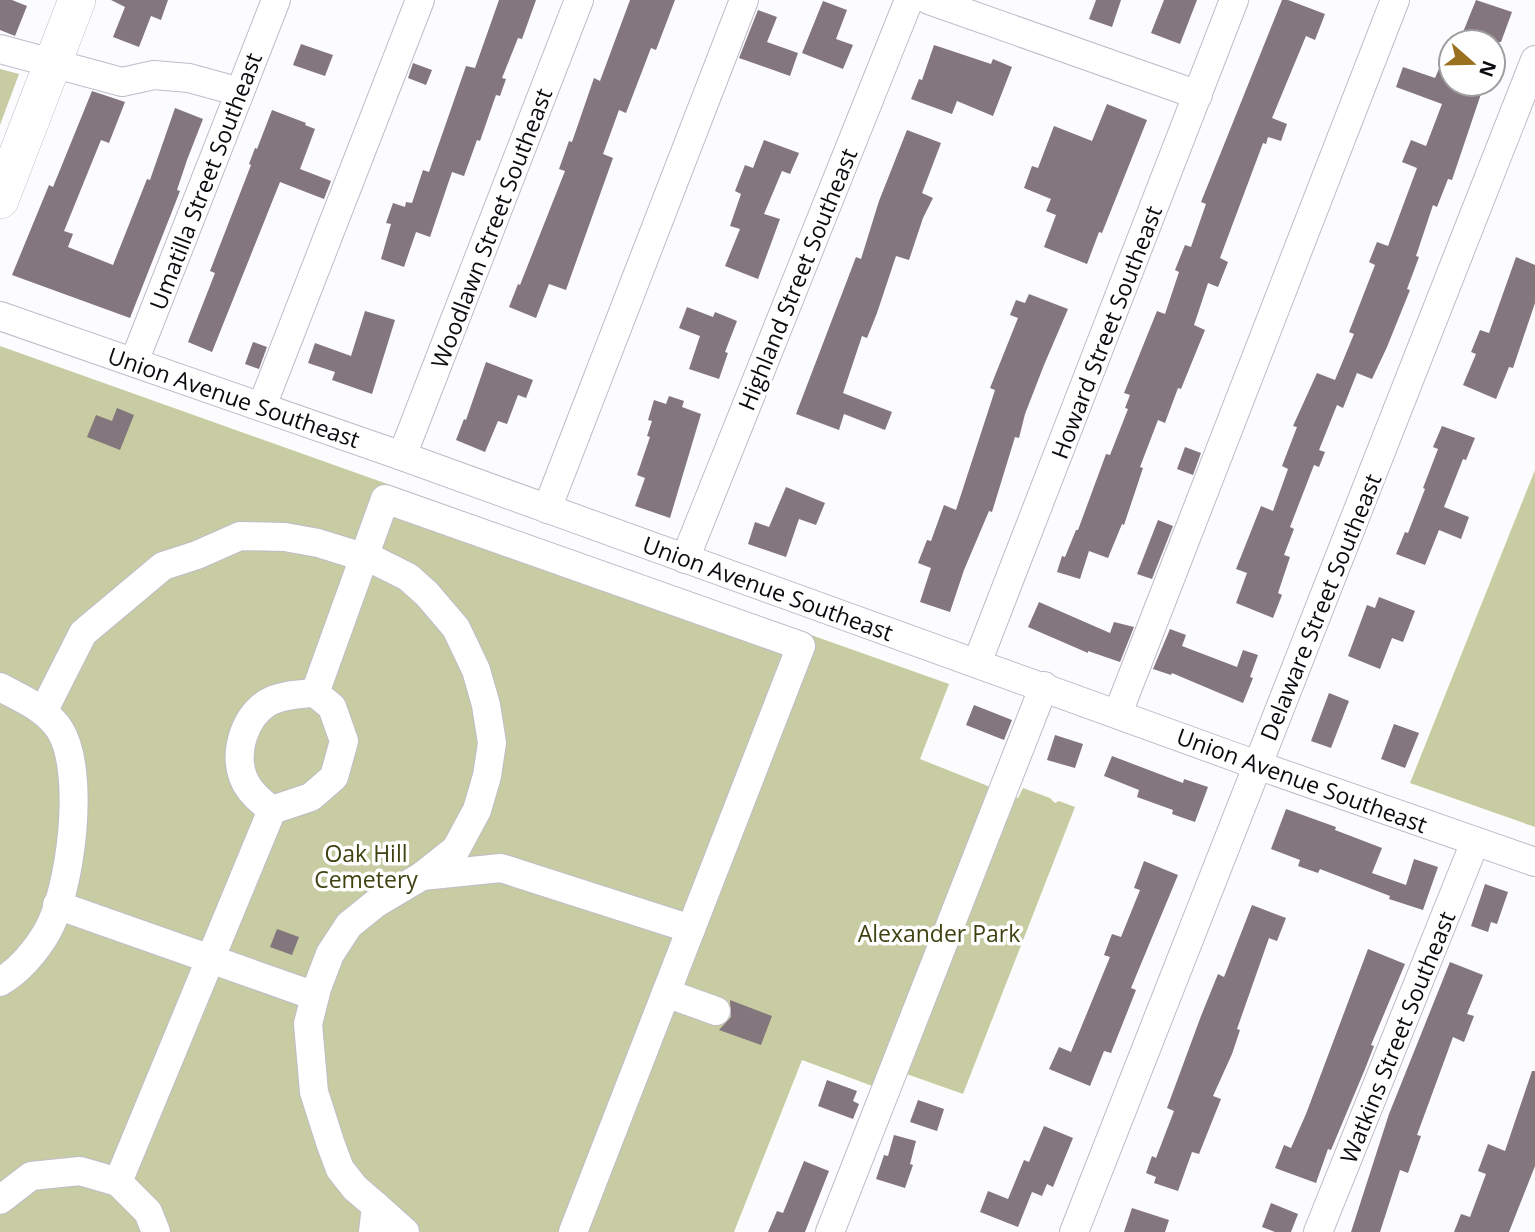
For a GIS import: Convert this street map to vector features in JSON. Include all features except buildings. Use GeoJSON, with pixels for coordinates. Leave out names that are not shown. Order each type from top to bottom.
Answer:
{"type":"FeatureCollection","features":[{"type":"Feature","properties":{"kind":"main road"},"geometry":{"type":"LineString","coordinates":[[0,201],[77,0]]}},
{"type":"Feature","properties":{"kind":"street","name":"Umatilla Street Southeast"},"geometry":{"type":"LineString","coordinates":[[134,362],[276,0]]}},
{"type":"Feature","properties":{"kind":"street"},"geometry":{"type":"LineString","coordinates":[[262,406],[420,0]]}},
{"type":"Feature","properties":{"kind":"street","name":"Woodlawn Street Southeast"},"geometry":{"type":"LineString","coordinates":[[402,456],[579,0]]}},
{"type":"Feature","properties":{"kind":"street"},"geometry":{"type":"LineString","coordinates":[[547,509],[744,0]]}},
{"type":"Feature","properties":{"kind":"street","name":"Highland Street Southeast"},"geometry":{"type":"LineString","coordinates":[[685,559],[909,0]]}},
{"type":"Feature","properties":{"kind":"street"},"geometry":{"type":"LineString","coordinates":[[929,0],[1198,95]]}},
{"type":"Feature","properties":{"kind":"street","name":"Howard Street Southeast"},"geometry":{"type":"LineString","coordinates":[[977,663],[1234,0]]}},
{"type":"Feature","properties":{"kind":"street"},"geometry":{"type":"LineString","coordinates":[[1118,713],[1395,0]]}},
{"type":"Feature","properties":{"kind":"street"},"geometry":{"type":"LineString","coordinates":[[0,49],[122,82],[154,75],[189,79],[240,92]]}},
{"type":"Feature","properties":{"kind":"street","name":"Delaware Street Southeast"},"geometry":{"type":"LineString","coordinates":[[1074,1232],[1535,60]]}},
{"type":"Feature","properties":{"kind":"street","name":"Union Avenue Southeast"},"geometry":{"type":"LineString","coordinates":[[0,316],[262,406],[1257,765],[1535,862]]}},
{"type":"Feature","properties":{"kind":"street"},"geometry":{"type":"LineString","coordinates":[[315,693],[385,499],[801,646],[573,1232]]}},
{"type":"Feature","properties":{"kind":"street"},"geometry":{"type":"LineString","coordinates":[[44,710],[83,633],[163,566],[240,536],[285,537],[318,543],[363,557],[408,577],[427,594],[456,628],[476,670],[486,705],[492,743],[487,776],[477,810],[456,849],[422,876],[374,904],[349,925],[330,954],[308,1024],[314,1092],[340,1169],[374,1219],[405,1232]]}},
{"type":"Feature","properties":{"kind":"street"},"geometry":{"type":"LineString","coordinates":[[830,1232],[1044,686]]}},
{"type":"Feature","properties":{"kind":"street"},"geometry":{"type":"LineString","coordinates":[[0,687],[44,710],[60,731],[68,751],[73,781],[71,855],[48,931],[28,959],[0,982]]}},
{"type":"Feature","properties":{"kind":"street"},"geometry":{"type":"LineString","coordinates":[[118,1182],[272,810],[311,797],[334,777],[344,741],[332,707],[315,693],[291,695],[267,703],[249,722],[239,752],[243,779],[257,799],[272,810]]}},
{"type":"Feature","properties":{"kind":"street","name":"Watkins Street Southeast"},"geometry":{"type":"LineString","coordinates":[[1318,1232],[1475,842]]}},
{"type":"Feature","properties":{"kind":"street"},"geometry":{"type":"LineString","coordinates":[[422,876],[501,868],[691,929]]}},
{"type":"Feature","properties":{"kind":"street"},"geometry":{"type":"LineString","coordinates":[[57,905],[315,996]]}},
{"type":"Feature","properties":{"kind":"street"},"geometry":{"type":"LineString","coordinates":[[666,993],[716,1011]]}},
{"type":"Feature","properties":{"kind":"street"},"geometry":{"type":"LineString","coordinates":[[0,1200],[31,1176],[80,1171],[118,1182],[148,1212],[156,1232]]}},
{"type":"Feature","properties":{"kind":"green space"},"geometry":{"type":"Polygon","coordinates":[[[0,69],[19,74],[0,125],[0,69]]]}},
{"type":"Feature","properties":{"kind":"green space","name":"Oak Hill Cemetery"},"geometry":{"type":"Polygon","coordinates":[[[0,346],[949,684],[920,759],[1018,798],[1023,788],[1050,798],[1055,803],[1059,801],[1075,807],[963,1094],[884,1066],[875,1087],[802,1060],[734,1232],[0,1232],[0,346]]]}},
{"type":"Feature","properties":{"kind":"green space"},"geometry":{"type":"Polygon","coordinates":[[[1535,470],[1535,827],[1410,783],[1535,470]]]}},
{"type":"Feature","properties":{"kind":"park label","name":"Alexander Park"},"geometry":{"type":"Point","coordinates":[939,933]}}]}
